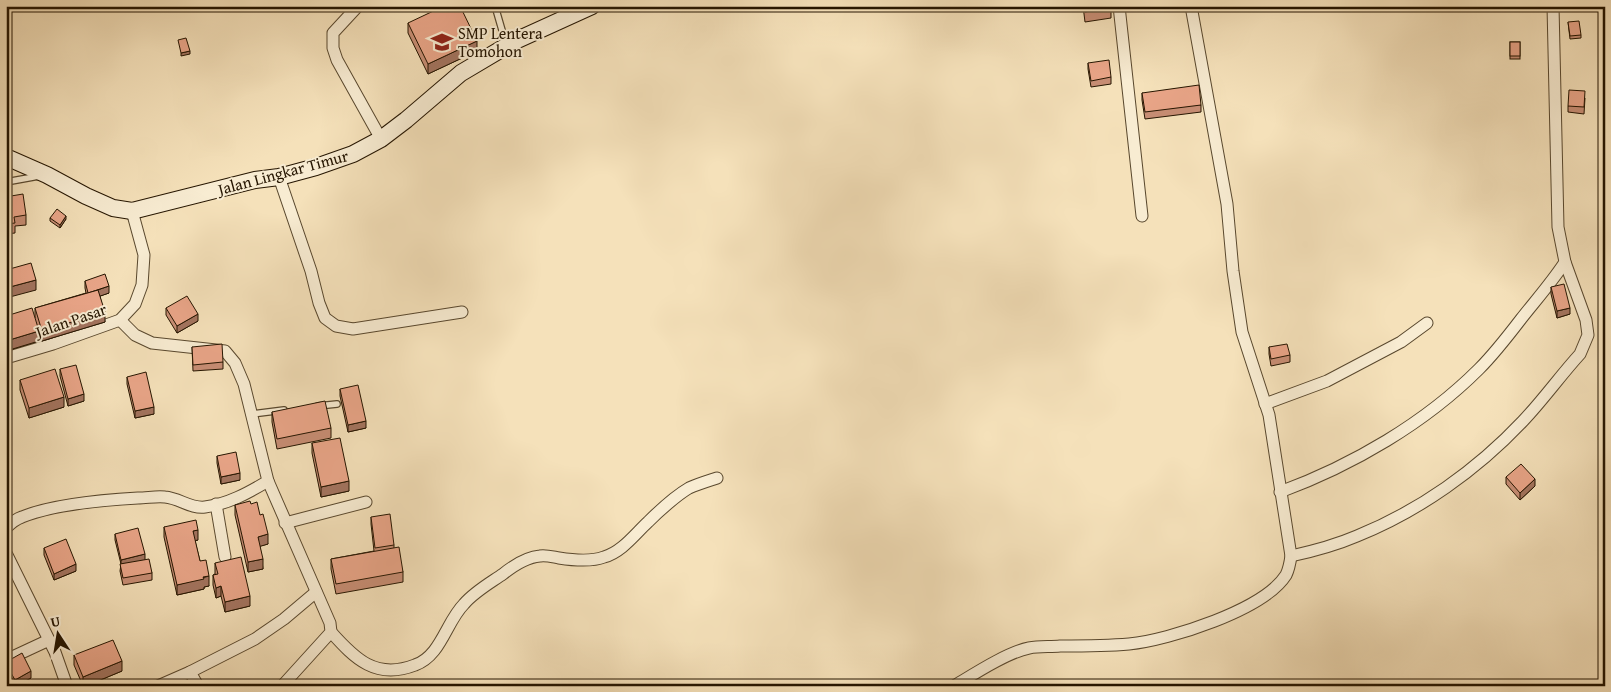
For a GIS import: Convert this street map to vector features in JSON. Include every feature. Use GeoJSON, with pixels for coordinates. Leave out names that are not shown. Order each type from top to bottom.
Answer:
{"type":"FeatureCollection","features":[{"type":"Feature","properties":{"kind":"main road","name":"Jalan Lingkar Timur"},"geometry":{"type":"LineString","coordinates":[[6,156],[113,208],[132,211],[255,180],[316,167],[353,154],[381,139],[461,74],[507,46],[592,6]]}},
{"type":"Feature","properties":{"kind":"street"},"geometry":{"type":"LineString","coordinates":[[358,6],[333,34],[333,48],[337,60],[381,139]]}},
{"type":"Feature","properties":{"kind":"street"},"geometry":{"type":"LineString","coordinates":[[1118,6],[1142,216]]}},
{"type":"Feature","properties":{"kind":"street"},"geometry":{"type":"LineString","coordinates":[[954,686],[981,670],[1028,648],[1130,644],[1167,638],[1235,612],[1258,601],[1275,588],[1286,574],[1292,556],[1280,492],[1269,415],[1242,332],[1234,280],[1227,204],[1191,6]]}},
{"type":"Feature","properties":{"kind":"street"},"geometry":{"type":"LineString","coordinates":[[1292,556],[1323,548],[1374,529],[1437,494],[1471,469],[1523,420],[1580,354],[1588,335],[1586,320],[1565,262],[1558,227],[1553,6]]}},
{"type":"Feature","properties":{"kind":"street"},"geometry":{"type":"LineString","coordinates":[[279,176],[312,271],[319,303],[325,318],[336,326],[353,329],[462,312]]}},
{"type":"Feature","properties":{"kind":"street","name":"Jalan Pasar"},"geometry":{"type":"LineString","coordinates":[[6,358],[53,344],[120,320],[135,304],[142,285],[144,255],[132,211]]}},
{"type":"Feature","properties":{"kind":"street"},"geometry":{"type":"LineString","coordinates":[[1280,492],[1311,480],[1384,442],[1448,396],[1479,369],[1498,348],[1565,262]]}},
{"type":"Feature","properties":{"kind":"street"},"geometry":{"type":"LineString","coordinates":[[120,320],[135,335],[152,343],[225,351],[235,363],[241,374],[268,481],[330,623],[331,632],[362,663],[382,670],[396,670],[416,665],[428,657],[464,603],[504,572],[520,563],[542,555],[569,560],[604,558],[622,546],[649,520],[689,488],[718,478]]}},
{"type":"Feature","properties":{"kind":"street"},"geometry":{"type":"LineString","coordinates":[[1265,404],[1327,381],[1401,342],[1427,323]]}},
{"type":"Feature","properties":{"kind":"street"},"geometry":{"type":"LineString","coordinates":[[6,528],[20,518],[51,508],[122,499],[165,497],[204,508],[232,501],[268,481]]}},
{"type":"Feature","properties":{"kind":"street"},"geometry":{"type":"LineString","coordinates":[[285,523],[366,502]]}},
{"type":"Feature","properties":{"kind":"street"},"geometry":{"type":"LineString","coordinates":[[216,504],[225,557]]}},
{"type":"Feature","properties":{"kind":"street"},"geometry":{"type":"LineString","coordinates":[[6,553],[49,640],[67,686]]}},
{"type":"Feature","properties":{"kind":"street"},"geometry":{"type":"LineString","coordinates":[[158,686],[255,639],[284,619],[316,592]]}},
{"type":"Feature","properties":{"kind":"street"},"geometry":{"type":"LineString","coordinates":[[282,686],[331,632]]}},
{"type":"Feature","properties":{"kind":"street"},"geometry":{"type":"LineString","coordinates":[[6,660],[49,640]]}},
{"type":"Feature","properties":{"kind":"street"},"geometry":{"type":"LineString","coordinates":[[190,672],[198,686]]}},
{"type":"Feature","properties":{"kind":"lane"},"geometry":{"type":"LineString","coordinates":[[495,6],[507,46]]}},
{"type":"Feature","properties":{"kind":"lane"},"geometry":{"type":"LineString","coordinates":[[6,182],[47,175]]}},
{"type":"Feature","properties":{"kind":"lane"},"geometry":{"type":"LineString","coordinates":[[308,407],[337,404]]}},
{"type":"Feature","properties":{"kind":"lane"},"geometry":{"type":"LineString","coordinates":[[252,414],[290,410]]}},
{"type":"Feature","properties":{"kind":"building","name":"SMP Lentera Tomohon"},"geometry":{"type":"Polygon","coordinates":[[[444,6],[460,6],[477,41],[428,64],[408,23],[444,6]]]}},
{"type":"Feature","properties":{"kind":"building"},"geometry":{"type":"Polygon","coordinates":[[[1084,6],[1111,6],[1111,8],[1085,12],[1084,6]]]}},
{"type":"Feature","properties":{"kind":"building"},"geometry":{"type":"Polygon","coordinates":[[[1579,21],[1581,35],[1570,36],[1568,22],[1579,21]]]}},
{"type":"Feature","properties":{"kind":"building"},"geometry":{"type":"Polygon","coordinates":[[[186,38],[190,51],[181,53],[178,40],[186,38]]]}},
{"type":"Feature","properties":{"kind":"building"},"geometry":{"type":"Polygon","coordinates":[[[1510,42],[1520,42],[1520,56],[1510,56],[1510,42]]]}},
{"type":"Feature","properties":{"kind":"building"},"geometry":{"type":"Polygon","coordinates":[[[1109,60],[1111,77],[1091,81],[1088,63],[1109,60]]]}},
{"type":"Feature","properties":{"kind":"building"},"geometry":{"type":"Polygon","coordinates":[[[1199,85],[1201,105],[1145,112],[1142,93],[1199,85]]]}},
{"type":"Feature","properties":{"kind":"building"},"geometry":{"type":"Polygon","coordinates":[[[1569,90],[1585,91],[1584,107],[1568,106],[1569,90]]]}},
{"type":"Feature","properties":{"kind":"building"},"geometry":{"type":"Polygon","coordinates":[[[10,191],[11,196],[23,194],[26,215],[14,217],[15,223],[6,224],[6,192],[10,191]]]}},
{"type":"Feature","properties":{"kind":"building"},"geometry":{"type":"Polygon","coordinates":[[[57,209],[66,216],[60,225],[50,218],[57,209]]]}},
{"type":"Feature","properties":{"kind":"building"},"geometry":{"type":"Polygon","coordinates":[[[31,263],[36,280],[6,288],[6,270],[31,263]]]}},
{"type":"Feature","properties":{"kind":"building"},"geometry":{"type":"Polygon","coordinates":[[[105,274],[109,286],[88,293],[85,281],[105,274]]]}},
{"type":"Feature","properties":{"kind":"building"},"geometry":{"type":"Polygon","coordinates":[[[1564,284],[1570,308],[1557,311],[1551,287],[1564,284]]]}},
{"type":"Feature","properties":{"kind":"building"},"geometry":{"type":"Polygon","coordinates":[[[98,290],[105,312],[42,331],[35,308],[98,290]]]}},
{"type":"Feature","properties":{"kind":"building"},"geometry":{"type":"Polygon","coordinates":[[[187,296],[198,314],[177,326],[166,308],[187,296]]]}},
{"type":"Feature","properties":{"kind":"building"},"geometry":{"type":"Polygon","coordinates":[[[32,308],[39,331],[6,341],[6,316],[32,308]]]}},
{"type":"Feature","properties":{"kind":"building"},"geometry":{"type":"Polygon","coordinates":[[[222,344],[223,362],[193,365],[192,347],[222,344]]]}},
{"type":"Feature","properties":{"kind":"building"},"geometry":{"type":"Polygon","coordinates":[[[1287,344],[1290,355],[1271,359],[1269,347],[1287,344]]]}},
{"type":"Feature","properties":{"kind":"building"},"geometry":{"type":"Polygon","coordinates":[[[76,365],[84,394],[68,399],[60,369],[76,365]]]}},
{"type":"Feature","properties":{"kind":"building"},"geometry":{"type":"Polygon","coordinates":[[[55,369],[64,397],[29,408],[20,380],[55,369]]]}},
{"type":"Feature","properties":{"kind":"building"},"geometry":{"type":"Polygon","coordinates":[[[146,372],[154,407],[135,411],[127,377],[146,372]]]}},
{"type":"Feature","properties":{"kind":"building"},"geometry":{"type":"Polygon","coordinates":[[[358,385],[366,421],[348,425],[340,389],[358,385]]]}},
{"type":"Feature","properties":{"kind":"building"},"geometry":{"type":"Polygon","coordinates":[[[325,401],[331,428],[277,439],[272,412],[325,401]]]}},
{"type":"Feature","properties":{"kind":"building"},"geometry":{"type":"Polygon","coordinates":[[[340,438],[349,481],[321,487],[312,443],[340,438]]]}},
{"type":"Feature","properties":{"kind":"building"},"geometry":{"type":"Polygon","coordinates":[[[236,452],[240,473],[221,477],[217,456],[236,452]]]}},
{"type":"Feature","properties":{"kind":"building"},"geometry":{"type":"Polygon","coordinates":[[[1521,464],[1535,479],[1520,493],[1506,477],[1521,464]]]}},
{"type":"Feature","properties":{"kind":"building"},"geometry":{"type":"Polygon","coordinates":[[[250,501],[251,504],[257,502],[260,515],[263,514],[268,534],[258,537],[263,559],[248,562],[235,505],[250,501]]]}},
{"type":"Feature","properties":{"kind":"building"},"geometry":{"type":"Polygon","coordinates":[[[390,514],[394,545],[375,548],[371,517],[390,514]]]}},
{"type":"Feature","properties":{"kind":"building"},"geometry":{"type":"Polygon","coordinates":[[[196,520],[198,530],[193,531],[200,561],[206,560],[209,576],[203,577],[204,579],[177,585],[164,527],[196,520]]]}},
{"type":"Feature","properties":{"kind":"building"},"geometry":{"type":"Polygon","coordinates":[[[138,528],[145,554],[121,560],[115,534],[138,528]]]}},
{"type":"Feature","properties":{"kind":"building"},"geometry":{"type":"Polygon","coordinates":[[[66,539],[76,564],[54,574],[44,548],[66,539]]]}},
{"type":"Feature","properties":{"kind":"building"},"geometry":{"type":"Polygon","coordinates":[[[399,547],[403,572],[336,584],[331,559],[399,547]]]}},
{"type":"Feature","properties":{"kind":"building"},"geometry":{"type":"Polygon","coordinates":[[[241,557],[250,596],[225,602],[221,586],[216,588],[213,575],[218,574],[215,563],[241,557]]]}},
{"type":"Feature","properties":{"kind":"building"},"geometry":{"type":"Polygon","coordinates":[[[149,559],[152,573],[123,578],[120,564],[149,559]]]}},
{"type":"Feature","properties":{"kind":"building"},"geometry":{"type":"Polygon","coordinates":[[[113,640],[122,661],[83,677],[74,655],[113,640]]]}},
{"type":"Feature","properties":{"kind":"building"},"geometry":{"type":"Polygon","coordinates":[[[22,653],[31,671],[15,680],[6,662],[22,653]]]}},
{"type":"Feature","properties":{"kind":"place","name":"SMP Lentera Tomohon"},"geometry":{"type":"Point","coordinates":[442,42]}}]}
